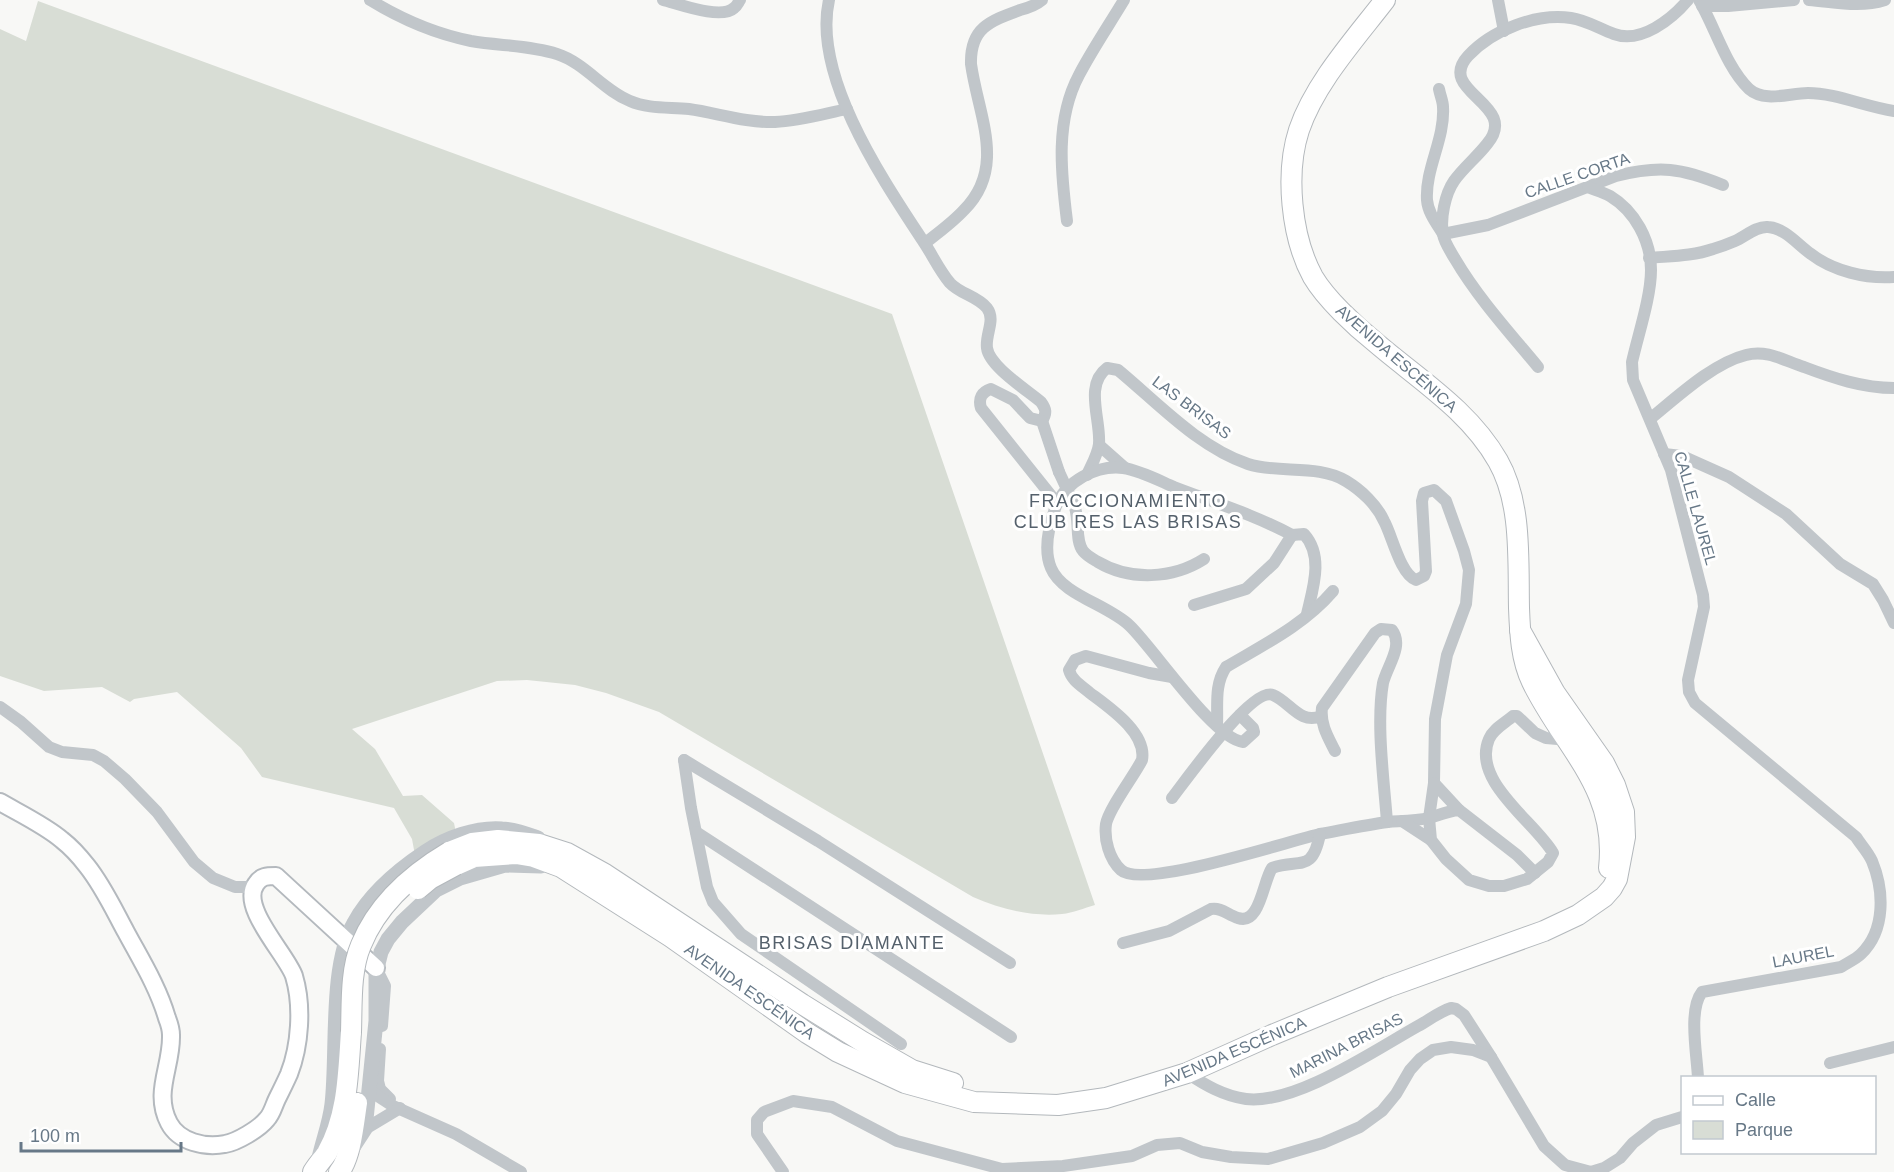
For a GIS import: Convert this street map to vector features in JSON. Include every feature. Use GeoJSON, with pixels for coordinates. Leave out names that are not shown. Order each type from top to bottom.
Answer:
{"type":"FeatureCollection","features":[{"type":"Feature","properties":{"kind":"main road","name":"AVENIDA ESCÉNICA"},"geometry":{"type":"LineString","coordinates":[[1385,0],[1344,52],[1316,96],[1299,129],[1291,165],[1292,205],[1299,239],[1313,277],[1333,302],[1374,341],[1442,396],[1472,425],[1497,459],[1509,483],[1515,518],[1520,630],[1524,662],[1532,682],[1599,794],[1609,824],[1609,865],[1604,897]]}},
{"type":"Feature","properties":{"kind":"main road","name":"AVENIDA ESCÉNICA"},"geometry":{"type":"LineString","coordinates":[[564,860],[807,1033],[838,1052],[905,1083],[974,1102],[1058,1105],[1106,1098],[1187,1073],[1388,987],[1544,931],[1578,915],[1604,897],[1612,888],[1619,870],[1625,837],[1624,812],[1615,785],[1604,763],[1555,693],[1520,630]]}},
{"type":"Feature","properties":{"kind":"main road"},"geometry":{"type":"LineString","coordinates":[[0,802],[61,838],[87,865],[106,896],[161,996],[172,1034],[161,1093],[163,1108],[170,1125],[189,1141],[207,1146],[225,1144],[243,1138],[267,1119],[289,1074],[298,1034],[298,998],[294,976],[257,915],[254,887],[261,878],[276,876],[376,968]]}},
{"type":"Feature","properties":{"kind":"main road"},"geometry":{"type":"LineString","coordinates":[[339,1172],[349,1154],[359,1087],[353,981],[360,946],[373,922],[405,883],[426,866],[453,859],[472,843],[498,840],[539,844],[564,860],[605,874],[863,1042],[912,1070],[976,1091],[1003,1103]]}},
{"type":"Feature","properties":{"kind":"main road"},"geometry":{"type":"LineString","coordinates":[[746,988],[783,1002],[802,1004]]}},
{"type":"Feature","properties":{"kind":"main road"},"geometry":{"type":"LineString","coordinates":[[802,1004],[812,1022],[825,1034],[838,1052]]}},
{"type":"Feature","properties":{"kind":"main road"},"geometry":{"type":"LineString","coordinates":[[315,1169],[327,1152],[341,1121],[357,1031]]}},
{"type":"Feature","properties":{"kind":"street"},"geometry":{"type":"LineString","coordinates":[[370,0],[414,23],[470,41],[536,48],[559,55],[575,62],[629,101],[642,105],[710,112],[742,119],[773,122],[803,119],[846,109]]}},
{"type":"Feature","properties":{"kind":"street"},"geometry":{"type":"LineString","coordinates":[[663,0],[706,12],[725,12],[734,9],[740,0]]}},
{"type":"Feature","properties":{"kind":"street"},"geometry":{"type":"LineString","coordinates":[[829,0],[826,20],[828,37],[840,94],[846,109],[873,160],[951,285],[980,300],[989,310],[991,319],[987,348],[992,359],[1041,402],[1045,409],[1046,414],[1042,421],[1059,471],[1077,510],[1082,550],[1106,567],[1128,573],[1154,576],[1176,572],[1204,559]]}},
{"type":"Feature","properties":{"kind":"street"},"geometry":{"type":"LineString","coordinates":[[925,243],[964,211],[983,182],[988,156],[970,53],[974,40],[988,23],[1020,5],[1034,6],[1042,0]]}},
{"type":"Feature","properties":{"kind":"street"},"geometry":{"type":"LineString","coordinates":[[1067,221],[1061,174],[1066,112],[1078,77],[1124,0]]}},
{"type":"Feature","properties":{"kind":"street"},"geometry":{"type":"LineString","coordinates":[[1498,0],[1504,31]]}},
{"type":"Feature","properties":{"kind":"street"},"geometry":{"type":"LineString","coordinates":[[1443,234],[1446,199],[1453,182],[1488,143],[1494,134],[1496,125],[1495,116],[1465,87],[1461,76],[1466,59],[1477,48],[1504,31],[1535,20],[1573,18],[1617,36],[1632,36],[1651,30],[1666,21],[1688,0]]}},
{"type":"Feature","properties":{"kind":"street"},"geometry":{"type":"LineString","coordinates":[[1700,3],[1728,6],[1794,0]]}},
{"type":"Feature","properties":{"kind":"street"},"geometry":{"type":"LineString","coordinates":[[1809,0],[1859,5],[1874,4],[1885,0]]}},
{"type":"Feature","properties":{"kind":"street"},"geometry":{"type":"LineString","coordinates":[[1700,3],[1737,72],[1750,89],[1760,95],[1770,97],[1800,93],[1825,94],[1870,108],[1894,111]]}},
{"type":"Feature","properties":{"kind":"street"},"geometry":{"type":"LineString","coordinates":[[1439,89],[1443,106],[1427,199],[1430,210],[1449,249],[1477,294],[1538,367]]}},
{"type":"Feature","properties":{"kind":"street","name":"CALLE CORTA"},"geometry":{"type":"LineString","coordinates":[[1443,234],[1488,225],[1616,176],[1657,168],[1695,173],[1723,185]]}},
{"type":"Feature","properties":{"kind":"street","name":"CALLE LAUREL"},"geometry":{"type":"LineString","coordinates":[[1588,187],[1608,195],[1631,215],[1643,233],[1649,258],[1651,271],[1648,293],[1632,362],[1632,373],[1671,470],[1703,595],[1704,607],[1688,680],[1689,692]]}},
{"type":"Feature","properties":{"kind":"street"},"geometry":{"type":"LineString","coordinates":[[1649,258],[1688,255],[1711,250],[1735,241],[1758,228],[1768,226],[1778,229],[1809,253],[1832,265],[1861,275],[1894,277]]}},
{"type":"Feature","properties":{"kind":"street"},"geometry":{"type":"LineString","coordinates":[[1650,419],[1700,379],[1745,355],[1759,353],[1775,356],[1856,384],[1894,388]]}},
{"type":"Feature","properties":{"kind":"street","name":"LAS BRISAS"},"geometry":{"type":"LineString","coordinates":[[1087,475],[1099,445],[1095,392],[1097,380],[1107,368],[1113,368],[1217,450],[1249,464],[1325,473],[1345,480],[1375,506],[1384,520],[1404,567],[1411,578],[1416,580],[1424,576],[1426,570],[1422,501],[1424,493],[1434,490],[1440,494],[1446,501],[1464,551],[1469,570],[1469,587],[1466,604],[1446,655],[1435,719],[1434,783],[1429,818],[1431,840]]}},
{"type":"Feature","properties":{"kind":"street"},"geometry":{"type":"LineString","coordinates":[[1042,421],[1030,418],[1013,400],[992,389],[985,391],[980,397],[981,408],[1057,502]]}},
{"type":"Feature","properties":{"kind":"street"},"geometry":{"type":"LineString","coordinates":[[1099,445],[1125,468],[1292,535],[1304,534],[1314,549],[1314,587],[1307,614]]}},
{"type":"Feature","properties":{"kind":"street"},"geometry":{"type":"LineString","coordinates":[[1664,454],[1682,456],[1707,466],[1729,477],[1785,514],[1832,558],[1874,584],[1894,623]]}},
{"type":"Feature","properties":{"kind":"street"},"geometry":{"type":"LineString","coordinates":[[1125,468],[1104,469],[1087,475],[1067,489],[1057,502],[1050,523],[1047,543],[1051,570],[1060,582],[1080,596],[1111,611],[1130,626],[1183,691],[1236,742],[1243,742],[1252,736],[1253,728],[1240,715]]}},
{"type":"Feature","properties":{"kind":"street"},"geometry":{"type":"LineString","coordinates":[[1194,606],[1246,589],[1274,563],[1292,535]]}},
{"type":"Feature","properties":{"kind":"street"},"geometry":{"type":"LineString","coordinates":[[1220,729],[1218,685],[1226,667],[1286,632],[1333,591]]}},
{"type":"Feature","properties":{"kind":"street"},"geometry":{"type":"LineString","coordinates":[[1335,751],[1321,716],[1327,699],[1375,633],[1381,628],[1392,630],[1397,644],[1384,680],[1382,694],[1382,755],[1387,822]]}},
{"type":"Feature","properties":{"kind":"street"},"geometry":{"type":"LineString","coordinates":[[1172,677],[1086,656],[1075,660],[1069,670],[1076,682],[1132,729],[1141,741],[1144,751],[1138,768],[1106,823],[1107,844],[1113,859],[1122,871],[1131,876],[1225,860],[1320,834],[1387,822],[1429,818],[1460,810]]}},
{"type":"Feature","properties":{"kind":"street","name":"LAUREL"},"geometry":{"type":"LineString","coordinates":[[1689,692],[1695,704],[1856,837],[1874,866],[1879,882],[1881,906],[1875,935],[1861,955],[1841,967],[1702,992],[1695,1010],[1698,1076]]}},
{"type":"Feature","properties":{"kind":"street"},"geometry":{"type":"LineString","coordinates":[[1172,798],[1220,729],[1263,695],[1270,694],[1303,717],[1321,716]]}},
{"type":"Feature","properties":{"kind":"street"},"geometry":{"type":"LineString","coordinates":[[0,707],[49,747],[62,752],[93,755],[104,761],[157,812],[194,862],[213,878],[235,887],[254,887]]}},
{"type":"Feature","properties":{"kind":"street"},"geometry":{"type":"LineString","coordinates":[[1402,821],[1431,840],[1446,859],[1469,880],[1489,886],[1504,886],[1527,879],[1548,862],[1553,853],[1495,784],[1489,769],[1486,750],[1489,738],[1493,732],[1516,716],[1535,733],[1546,738],[1588,741]]}},
{"type":"Feature","properties":{"kind":"street"},"geometry":{"type":"LineString","coordinates":[[901,1044],[741,933],[713,902],[707,887],[684,760],[818,841],[1010,963]]}},
{"type":"Feature","properties":{"kind":"street"},"geometry":{"type":"LineString","coordinates":[[1434,783],[1460,810],[1517,855],[1534,873]]}},
{"type":"Feature","properties":{"kind":"street"},"geometry":{"type":"LineString","coordinates":[[315,1169],[332,1106],[339,978],[346,942],[354,923],[385,882],[431,848],[458,836],[487,829],[504,828],[544,840],[564,860]]}},
{"type":"Feature","properties":{"kind":"street"},"geometry":{"type":"LineString","coordinates":[[696,832],[1011,1037]]}},
{"type":"Feature","properties":{"kind":"street"},"geometry":{"type":"LineString","coordinates":[[1123,944],[1169,932],[1211,909],[1217,908],[1243,920],[1251,917],[1256,911],[1272,868],[1303,863],[1310,859],[1316,853],[1320,834]]}},
{"type":"Feature","properties":{"kind":"street"},"geometry":{"type":"LineString","coordinates":[[349,1154],[365,1129],[376,1021],[376,968],[388,939],[436,890],[460,878],[505,865],[564,860]]}},
{"type":"Feature","properties":{"kind":"street"},"geometry":{"type":"LineString","coordinates":[[376,968],[386,986],[378,1081],[380,1089],[400,1108]]}},
{"type":"Feature","properties":{"kind":"street"},"geometry":{"type":"LineString","coordinates":[[802,1004],[814,985]]}},
{"type":"Feature","properties":{"kind":"street","name":"MARINA BRISAS"},"geometry":{"type":"LineString","coordinates":[[1187,1073],[1205,1085],[1240,1098],[1263,1099],[1290,1093],[1325,1078],[1451,1008],[1464,1015],[1491,1057]]}},
{"type":"Feature","properties":{"kind":"street"},"geometry":{"type":"LineString","coordinates":[[783,1172],[757,1134],[757,1120],[764,1112],[793,1101],[832,1107],[897,1141],[1002,1169],[1063,1166],[1132,1156],[1157,1145],[1180,1143],[1202,1152],[1231,1157],[1268,1159],[1323,1143],[1360,1127],[1382,1111],[1420,1059],[1433,1050],[1451,1047],[1473,1050],[1491,1057],[1544,1146],[1565,1165],[1574,1169],[1591,1172],[1604,1168],[1620,1158],[1633,1143],[1656,1125],[1681,1118]]}},
{"type":"Feature","properties":{"kind":"street"},"geometry":{"type":"LineString","coordinates":[[1830,1063],[1894,1047]]}},
{"type":"Feature","properties":{"kind":"street"},"geometry":{"type":"LineString","coordinates":[[370,1091],[381,1100],[456,1134],[509,1169],[521,1172]]}},
{"type":"Feature","properties":{"kind":"street"},"geometry":{"type":"LineString","coordinates":[[365,1129],[400,1108]]}},
{"type":"Feature","properties":{"kind":"green space"},"geometry":{"type":"Polygon","coordinates":[[[38,1],[892,314],[1095,905],[1050,915],[1005,908],[973,897],[659,712],[606,693],[575,685],[527,680],[497,681],[352,729],[375,749],[403,796],[422,795],[454,823],[458,843],[417,866],[412,839],[394,808],[262,777],[241,748],[177,692],[134,699],[130,702],[102,687],[44,691],[0,676],[0,29],[26,41],[38,1]]]}},
{"type":"Feature","properties":{"kind":"district","name":"FRACCIONAMIENTO CLUB RES LAS BRISAS"},"geometry":{"type":"Point","coordinates":[1128,511]}},
{"type":"Feature","properties":{"kind":"district","name":"BRISAS DIAMANTE"},"geometry":{"type":"Point","coordinates":[852,943]}}]}
